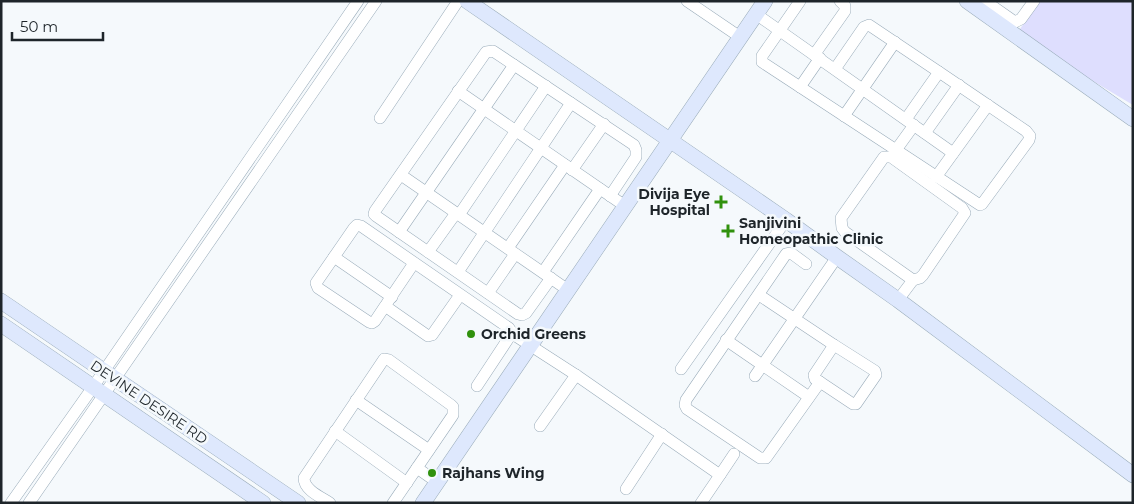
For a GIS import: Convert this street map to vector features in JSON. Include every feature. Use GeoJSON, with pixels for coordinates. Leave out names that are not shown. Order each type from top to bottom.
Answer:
{"type":"FeatureCollection","features":[{"type":"Feature","properties":{"kind":"street"},"geometry":{"type":"LineString","coordinates":[[110,375],[159,291],[358,1]]}},
{"type":"Feature","properties":{"kind":"street"},"geometry":{"type":"LineString","coordinates":[[30,503],[64,452],[110,375],[170,299],[376,1]]}},
{"type":"Feature","properties":{"kind":"street"},"geometry":{"type":"LineString","coordinates":[[380,118],[458,1]]}},
{"type":"Feature","properties":{"kind":"street"},"geometry":{"type":"LineString","coordinates":[[467,1],[786,220],[898,300],[1133,475]]}},
{"type":"Feature","properties":{"kind":"street"},"geometry":{"type":"LineString","coordinates":[[687,1],[740,37]]}},
{"type":"Feature","properties":{"kind":"street"},"geometry":{"type":"LineString","coordinates":[[423,503],[765,1]]}},
{"type":"Feature","properties":{"kind":"street"},"geometry":{"type":"LineString","coordinates":[[800,1],[761,60],[980,205],[1029,140],[1029,134],[872,26],[866,26],[835,69]]}},
{"type":"Feature","properties":{"kind":"street"},"geometry":{"type":"LineString","coordinates":[[800,87],[845,10],[845,6],[840,1]]}},
{"type":"Feature","properties":{"kind":"street"},"geometry":{"type":"LineString","coordinates":[[975,2],[1015,22],[1021,19],[1034,1]]}},
{"type":"Feature","properties":{"kind":"street"},"geometry":{"type":"LineString","coordinates":[[975,2],[1133,119]]}},
{"type":"Feature","properties":{"kind":"street"},"geometry":{"type":"LineString","coordinates":[[756,14],[953,153]]}},
{"type":"Feature","properties":{"kind":"street"},"geometry":{"type":"LineString","coordinates":[[844,116],[895,42]]}},
{"type":"Feature","properties":{"kind":"street"},"geometry":{"type":"LineString","coordinates":[[493,51],[546,86],[632,142],[636,150],[636,157],[605,192],[547,275],[525,315],[518,314],[374,214],[486,52],[493,51]]}},
{"type":"Feature","properties":{"kind":"street"},"geometry":{"type":"LineString","coordinates":[[316,63],[328,71]]}},
{"type":"Feature","properties":{"kind":"street"},"geometry":{"type":"LineString","coordinates":[[399,232],[514,65]]}},
{"type":"Feature","properties":{"kind":"street"},"geometry":{"type":"LineString","coordinates":[[896,150],[910,122],[940,72]]}},
{"type":"Feature","properties":{"kind":"street"},"geometry":{"type":"LineString","coordinates":[[925,132],[959,85]]}},
{"type":"Feature","properties":{"kind":"street"},"geometry":{"type":"LineString","coordinates":[[428,252],[516,132],[546,86]]}},
{"type":"Feature","properties":{"kind":"street"},"geometry":{"type":"LineString","coordinates":[[458,91],[625,206]]}},
{"type":"Feature","properties":{"kind":"street"},"geometry":{"type":"LineString","coordinates":[[458,272],[571,103]]}},
{"type":"Feature","properties":{"kind":"street"},"geometry":{"type":"LineString","coordinates":[[936,177],[988,105]]}},
{"type":"Feature","properties":{"kind":"street"},"geometry":{"type":"LineString","coordinates":[[276,121],[287,130]]}},
{"type":"Feature","properties":{"kind":"street"},"geometry":{"type":"LineString","coordinates":[[488,293],[511,251],[569,168],[604,124]]}},
{"type":"Feature","properties":{"kind":"street"},"geometry":{"type":"LineString","coordinates":[[898,300],[913,280],[923,275],[965,213],[962,208],[891,157],[884,157],[841,218],[840,223],[845,232],[913,280]]}},
{"type":"Feature","properties":{"kind":"street"},"geometry":{"type":"LineString","coordinates":[[401,175],[568,290]]}},
{"type":"Feature","properties":{"kind":"street"},"geometry":{"type":"LineString","coordinates":[[216,208],[228,216]]}},
{"type":"Feature","properties":{"kind":"street"},"geometry":{"type":"LineString","coordinates":[[681,368],[786,220]]}},
{"type":"Feature","properties":{"kind":"street"},"geometry":{"type":"LineString","coordinates":[[414,263],[372,323],[318,288],[316,283],[354,228],[359,225],[509,328],[511,333],[576,375],[720,475]]}},
{"type":"Feature","properties":{"kind":"street"},"geometry":{"type":"LineString","coordinates":[[806,264],[787,252],[726,340],[686,400],[685,405],[687,409],[760,458],[766,458],[820,382]]}},
{"type":"Feature","properties":{"kind":"street"},"geometry":{"type":"LineString","coordinates":[[334,257],[428,336],[430,336],[460,295]]}},
{"type":"Feature","properties":{"kind":"street"},"geometry":{"type":"LineString","coordinates":[[755,376],[837,258]]}},
{"type":"Feature","properties":{"kind":"street"},"geometry":{"type":"LineString","coordinates":[[159,291],[170,299]]}},
{"type":"Feature","properties":{"kind":"street"},"geometry":{"type":"LineString","coordinates":[[758,295],[875,371],[876,375],[856,404],[815,379],[814,375],[834,345]]}},
{"type":"Feature","properties":{"kind":"street","name":"DEVINE DESIRE RD"},"geometry":{"type":"LineString","coordinates":[[1,301],[298,503]]}},
{"type":"Feature","properties":{"kind":"street","name":"DEVINE DESIRE RD"},"geometry":{"type":"LineString","coordinates":[[1,324],[263,503]]}},
{"type":"Feature","properties":{"kind":"street"},"geometry":{"type":"LineString","coordinates":[[476,386],[511,333]]}},
{"type":"Feature","properties":{"kind":"street"},"geometry":{"type":"LineString","coordinates":[[726,340],[809,397]]}},
{"type":"Feature","properties":{"kind":"street"},"geometry":{"type":"LineString","coordinates":[[330,503],[308,488],[304,483],[304,478],[384,359],[389,360],[453,407],[453,415],[394,503]]}},
{"type":"Feature","properties":{"kind":"street"},"geometry":{"type":"LineString","coordinates":[[540,426],[576,375]]}},
{"type":"Feature","properties":{"kind":"street"},"geometry":{"type":"LineString","coordinates":[[12,503],[53,444],[99,391]]}},
{"type":"Feature","properties":{"kind":"street"},"geometry":{"type":"LineString","coordinates":[[356,400],[429,450]]}},
{"type":"Feature","properties":{"kind":"street"},"geometry":{"type":"LineString","coordinates":[[335,432],[407,482]]}},
{"type":"Feature","properties":{"kind":"street"},"geometry":{"type":"LineString","coordinates":[[626,489],[662,434]]}},
{"type":"Feature","properties":{"kind":"street"},"geometry":{"type":"LineString","coordinates":[[53,444],[64,452]]}},
{"type":"Feature","properties":{"kind":"street"},"geometry":{"type":"LineString","coordinates":[[701,503],[734,454]]}},
{"type":"Feature","properties":{"kind":"street"},"geometry":{"type":"LineString","coordinates":[[417,468],[437,482]]}},
{"type":"Feature","properties":{"kind":"shaded area"},"geometry":{"type":"Polygon","coordinates":[[[1039,1],[1133,1],[1133,105],[1016,35],[1039,1]]]}},
{"type":"Feature","properties":{"kind":"place","name":"Divija Eye Hospital"},"geometry":{"type":"Point","coordinates":[721,202]}},
{"type":"Feature","properties":{"kind":"place","name":"Sanjivini Homeopathic Clinic"},"geometry":{"type":"Point","coordinates":[728,231]}},
{"type":"Feature","properties":{"kind":"place","name":"Orchid Greens"},"geometry":{"type":"Point","coordinates":[471,334]}},
{"type":"Feature","properties":{"kind":"place","name":"Rajhans Wing"},"geometry":{"type":"Point","coordinates":[432,473]}}]}
